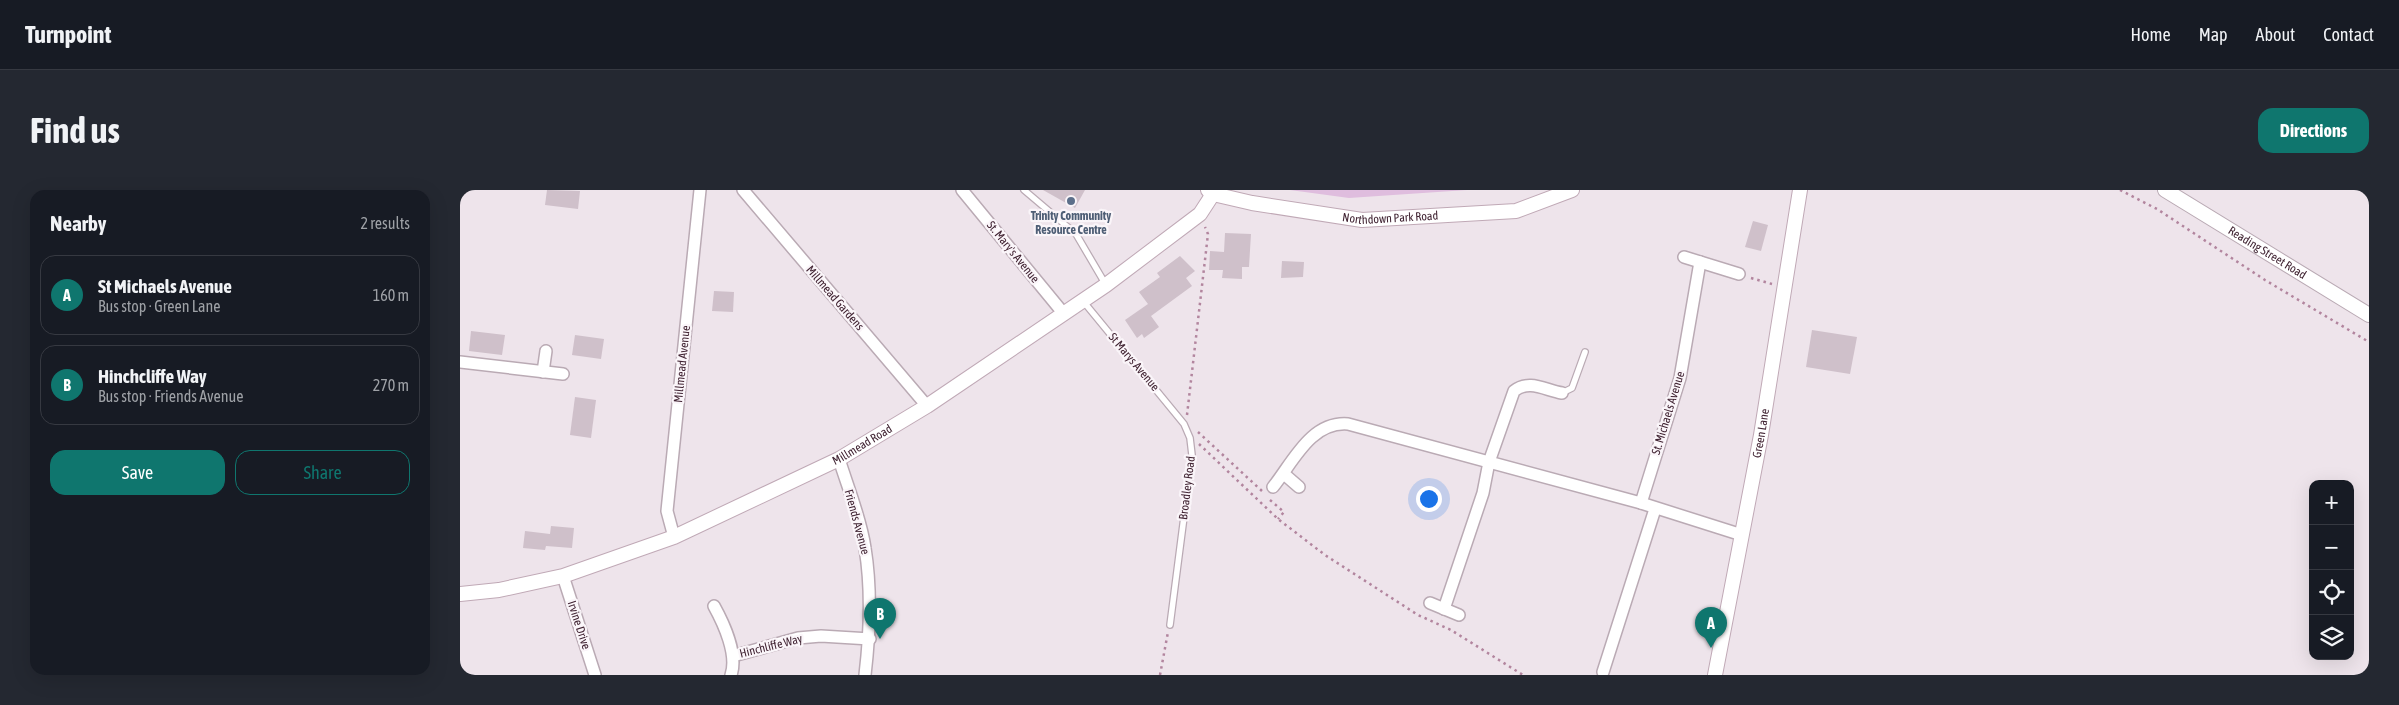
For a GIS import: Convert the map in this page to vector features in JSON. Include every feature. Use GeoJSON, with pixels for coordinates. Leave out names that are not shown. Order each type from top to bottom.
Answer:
{"type":"FeatureCollection","features":[{"type":"Feature","properties":{"kind":"main road","name":"Northdown Park Road"},"geometry":{"type":"LineString","coordinates":[[1210,192],[1252,203],[1362,220],[1516,211],[1572,190]]}},
{"type":"Feature","properties":{"kind":"main road","name":"Green Lane"},"geometry":{"type":"LineString","coordinates":[[1714,675],[1761,435],[1800,190]]}},
{"type":"Feature","properties":{"kind":"main road","name":"Reading Street Road"},"geometry":{"type":"LineString","coordinates":[[2165,190],[2369,315]]}},
{"type":"Feature","properties":{"kind":"main road","name":"Millmead Road"},"geometry":{"type":"LineString","coordinates":[[460,594],[499,590],[563,576],[674,537],[839,459],[928,406],[1106,285],[1200,214],[1210,192]]}},
{"type":"Feature","properties":{"kind":"street","name":"Millmead Avenue"},"geometry":{"type":"LineString","coordinates":[[674,537],[667,511],[700,190]]}},
{"type":"Feature","properties":{"kind":"street","name":"Millmead Gardens"},"geometry":{"type":"LineString","coordinates":[[743,190],[928,406]]}},
{"type":"Feature","properties":{"kind":"street","name":"St. Mary's Avenue"},"geometry":{"type":"LineString","coordinates":[[962,190],[1064,314]]}},
{"type":"Feature","properties":{"kind":"street"},"geometry":{"type":"LineString","coordinates":[[1684,257],[1739,274]]}},
{"type":"Feature","properties":{"kind":"street","name":"St. Michaels Avenue"},"geometry":{"type":"LineString","coordinates":[[1641,503],[1680,378],[1700,262]]}},
{"type":"Feature","properties":{"kind":"street"},"geometry":{"type":"LineString","coordinates":[[543,372],[546,351]]}},
{"type":"Feature","properties":{"kind":"street"},"geometry":{"type":"LineString","coordinates":[[460,362],[562,374]]}},
{"type":"Feature","properties":{"kind":"street"},"geometry":{"type":"LineString","coordinates":[[1444,609],[1483,493],[1489,462],[1514,391],[1520,386],[1529,385],[1562,393]]}},
{"type":"Feature","properties":{"kind":"street"},"geometry":{"type":"LineString","coordinates":[[1273,487],[1316,432],[1326,426],[1337,423],[1348,424],[1641,503],[1742,536]]}},
{"type":"Feature","properties":{"kind":"street","name":"Friends Avenue"},"geometry":{"type":"LineString","coordinates":[[839,459],[865,547],[870,598],[870,639],[865,675]]}},
{"type":"Feature","properties":{"kind":"street"},"geometry":{"type":"LineString","coordinates":[[1284,474],[1299,486]]}},
{"type":"Feature","properties":{"kind":"street"},"geometry":{"type":"LineString","coordinates":[[1603,672],[1655,509]]}},
{"type":"Feature","properties":{"kind":"street","name":"Irvine Drive"},"geometry":{"type":"LineString","coordinates":[[563,576],[595,675]]}},
{"type":"Feature","properties":{"kind":"street"},"geometry":{"type":"LineString","coordinates":[[1430,603],[1459,615]]}},
{"type":"Feature","properties":{"kind":"street","name":"Hinchliffe Way"},"geometry":{"type":"LineString","coordinates":[[714,606],[722,620],[732,656],[734,667],[731,675]]}},
{"type":"Feature","properties":{"kind":"street","name":"Hinchliffe Way"},"geometry":{"type":"LineString","coordinates":[[732,656],[798,638],[821,636],[870,639]]}},
{"type":"Feature","properties":{"kind":"lane"},"geometry":{"type":"LineString","coordinates":[[1024,190],[1076,234],[1106,285]]}},
{"type":"Feature","properties":{"kind":"lane","name":"St Marys Avenue"},"geometry":{"type":"LineString","coordinates":[[1083,301],[1184,424]]}},
{"type":"Feature","properties":{"kind":"lane"},"geometry":{"type":"LineString","coordinates":[[1562,393],[1572,388],[1585,352]]}},
{"type":"Feature","properties":{"kind":"lane","name":"Broadley Road"},"geometry":{"type":"LineString","coordinates":[[1170,625],[1192,455],[1191,440],[1184,424]]}},
{"type":"Feature","properties":{"kind":"path"},"geometry":{"type":"LineString","coordinates":[[2120,190],[2156,209],[2265,280],[2369,342]]}},
{"type":"Feature","properties":{"kind":"path"},"geometry":{"type":"LineString","coordinates":[[1200,214],[1208,234],[1190,408],[1184,424],[1198,432],[1284,512],[1278,519]]}},
{"type":"Feature","properties":{"kind":"path"},"geometry":{"type":"LineString","coordinates":[[1739,274],[1783,288]]}},
{"type":"Feature","properties":{"kind":"path"},"geometry":{"type":"LineString","coordinates":[[1191,440],[1203,446],[1278,519],[1325,556],[1418,615],[1451,630],[1523,675]]}},
{"type":"Feature","properties":{"kind":"path"},"geometry":{"type":"LineString","coordinates":[[1160,675],[1170,625]]}},
{"type":"Feature","properties":{"kind":"shaded area"},"geometry":{"type":"Polygon","coordinates":[[[1290,190],[1467,190],[1349,198],[1290,190]]]}},
{"type":"Feature","properties":{"kind":"building"},"geometry":{"type":"Polygon","coordinates":[[[547,190],[580,191],[578,209],[545,205],[547,190]]]}},
{"type":"Feature","properties":{"kind":"building","name":"Trinity Community Resource Centre"},"geometry":{"type":"Polygon","coordinates":[[[1043,190],[1085,190],[1075,208],[1043,190]]]}},
{"type":"Feature","properties":{"kind":"building"},"geometry":{"type":"Polygon","coordinates":[[[1753,221],[1768,225],[1761,251],[1745,247],[1753,221]]]}},
{"type":"Feature","properties":{"kind":"building"},"geometry":{"type":"Polygon","coordinates":[[[1225,233],[1251,234],[1249,267],[1242,267],[1242,279],[1222,278],[1223,270],[1209,270],[1210,251],[1224,252],[1225,233]]]}},
{"type":"Feature","properties":{"kind":"building"},"geometry":{"type":"Polygon","coordinates":[[[1180,256],[1195,271],[1186,278],[1192,286],[1151,316],[1159,327],[1144,338],[1142,334],[1137,338],[1125,320],[1148,304],[1139,292],[1160,277],[1157,273],[1180,256]]]}},
{"type":"Feature","properties":{"kind":"building"},"geometry":{"type":"Polygon","coordinates":[[[1282,261],[1304,262],[1303,277],[1281,278],[1282,261]]]}},
{"type":"Feature","properties":{"kind":"building"},"geometry":{"type":"Polygon","coordinates":[[[714,291],[734,292],[733,312],[712,311],[714,291]]]}},
{"type":"Feature","properties":{"kind":"building"},"geometry":{"type":"Polygon","coordinates":[[[1812,330],[1857,337],[1850,374],[1806,367],[1812,330]]]}},
{"type":"Feature","properties":{"kind":"building"},"geometry":{"type":"Polygon","coordinates":[[[471,331],[505,335],[502,355],[469,351],[471,331]]]}},
{"type":"Feature","properties":{"kind":"building"},"geometry":{"type":"Polygon","coordinates":[[[575,335],[604,339],[601,359],[572,355],[575,335]]]}},
{"type":"Feature","properties":{"kind":"building"},"geometry":{"type":"Polygon","coordinates":[[[575,397],[596,400],[591,438],[570,435],[575,397]]]}},
{"type":"Feature","properties":{"kind":"building"},"geometry":{"type":"Polygon","coordinates":[[[551,526],[574,528],[572,548],[546,546],[545,550],[523,548],[525,531],[550,534],[551,526]]]}},
{"type":"Feature","properties":{"kind":"place","name":"Trinity Community Resource Centre"},"geometry":{"type":"Point","coordinates":[1071,201]}},
{"type":"Feature","properties":{"kind":"place","name":"Hinchcliffe Way"},"geometry":{"type":"Point","coordinates":[880,639]}},
{"type":"Feature","properties":{"kind":"place","name":"St Michaels Avenue"},"geometry":{"type":"Point","coordinates":[1711,648]}}]}
